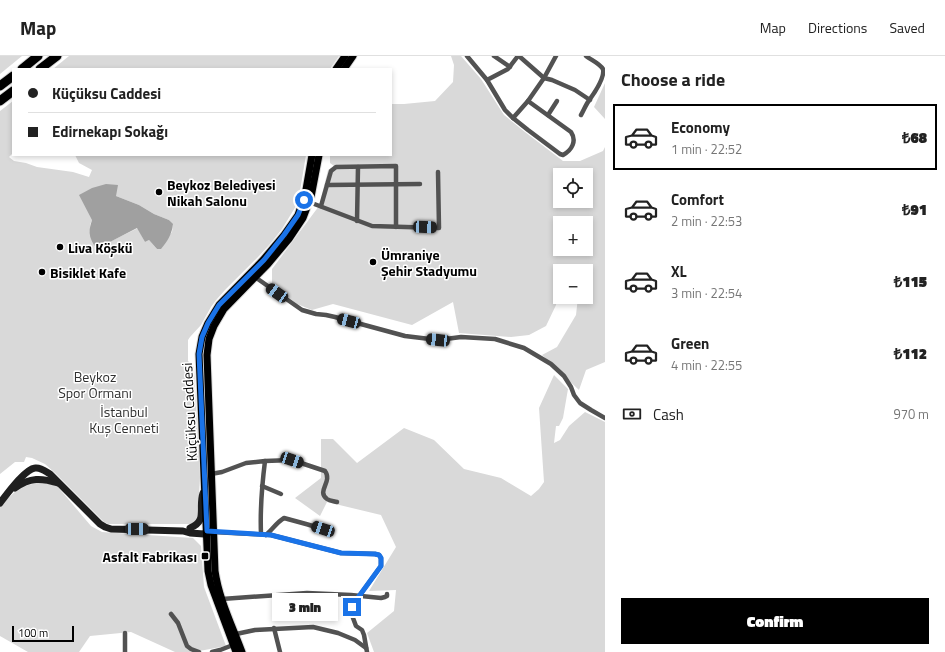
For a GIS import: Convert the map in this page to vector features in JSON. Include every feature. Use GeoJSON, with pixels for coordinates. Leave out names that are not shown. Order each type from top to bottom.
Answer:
{"type":"FeatureCollection","features":[{"type":"Feature","properties":{"kind":"highway"},"geometry":{"type":"LineString","coordinates":[[23,68],[38,56]]}},
{"type":"Feature","properties":{"kind":"highway"},"geometry":{"type":"LineString","coordinates":[[41,68],[57,56]]}},
{"type":"Feature","properties":{"kind":"highway"},"geometry":{"type":"LineString","coordinates":[[0,86],[12,77]]}},
{"type":"Feature","properties":{"kind":"highway"},"geometry":{"type":"LineString","coordinates":[[0,101],[12,92]]}},
{"type":"Feature","properties":{"kind":"main road"},"geometry":{"type":"LineString","coordinates":[[337,68],[345,56]]}},
{"type":"Feature","properties":{"kind":"main road"},"geometry":{"type":"LineString","coordinates":[[345,68],[353,56]]}},
{"type":"Feature","properties":{"kind":"main road","name":"Küçüksu Caddesi"},"geometry":{"type":"LineString","coordinates":[[306,201],[312,156]]}},
{"type":"Feature","properties":{"kind":"main road","name":"Küçüksu Caddesi"},"geometry":{"type":"LineString","coordinates":[[242,652],[236,647],[217,583],[214,563],[211,559],[211,474],[207,449],[199,354],[200,346],[208,323],[219,305],[228,300],[253,275],[284,235],[306,201],[311,197],[319,156]]}},
{"type":"Feature","properties":{"kind":"main road","name":"Küçüksu Caddesi"},"geometry":{"type":"LineString","coordinates":[[207,449],[205,487],[210,532],[208,547],[208,571],[211,585],[233,636]]}},
{"type":"Feature","properties":{"kind":"street"},"geometry":{"type":"LineString","coordinates":[[467,56],[487,80],[505,110],[513,118],[560,154],[563,155],[566,153],[573,145],[574,137],[572,132],[528,101]]}},
{"type":"Feature","properties":{"kind":"street"},"geometry":{"type":"LineString","coordinates":[[494,56],[510,67]]}},
{"type":"Feature","properties":{"kind":"street"},"geometry":{"type":"LineString","coordinates":[[487,80],[508,69],[519,56],[544,78],[575,90],[590,100]]}},
{"type":"Feature","properties":{"kind":"street"},"geometry":{"type":"LineString","coordinates":[[513,118],[528,101],[544,78],[556,56]]}},
{"type":"Feature","properties":{"kind":"street"},"geometry":{"type":"LineString","coordinates":[[581,115],[590,100],[598,91],[605,73],[597,63],[586,56]]}},
{"type":"Feature","properties":{"kind":"street"},"geometry":{"type":"LineString","coordinates":[[548,115],[557,101]]}},
{"type":"Feature","properties":{"kind":"street"},"geometry":{"type":"LineString","coordinates":[[321,206],[331,171],[336,167],[396,166],[396,227]]}},
{"type":"Feature","properties":{"kind":"street"},"geometry":{"type":"LineString","coordinates":[[357,221],[358,167]]}},
{"type":"Feature","properties":{"kind":"street"},"geometry":{"type":"LineString","coordinates":[[306,201],[372,226],[439,228],[438,172]]}},
{"type":"Feature","properties":{"kind":"street"},"geometry":{"type":"LineString","coordinates":[[327,185],[420,184]]}},
{"type":"Feature","properties":{"kind":"street"},"geometry":{"type":"LineString","coordinates":[[253,275],[302,310],[316,314],[330,316],[405,336],[438,340],[462,337],[495,339],[524,348],[551,364],[564,376],[580,403],[605,418]]}},
{"type":"Feature","properties":{"kind":"street"},"geometry":{"type":"LineString","coordinates":[[211,474],[222,472],[246,463],[292,460],[325,471],[327,473],[328,480],[323,490],[324,495],[328,499],[337,502]]}},
{"type":"Feature","properties":{"kind":"street"},"geometry":{"type":"LineString","coordinates":[[263,534],[260,517],[265,461]]}},
{"type":"Feature","properties":{"kind":"street"},"geometry":{"type":"LineString","coordinates":[[36,468],[32,470],[31,475],[33,478],[37,479]]}},
{"type":"Feature","properties":{"kind":"street"},"geometry":{"type":"LineString","coordinates":[[0,503],[28,471],[36,468],[42,469],[50,474],[100,524],[105,527],[188,531],[204,534],[210,532],[263,534],[289,539],[341,553],[379,555],[381,558],[381,566],[352,607],[356,626],[362,630],[364,635],[366,650]]}},
{"type":"Feature","properties":{"kind":"street"},"geometry":{"type":"LineString","coordinates":[[9,493],[27,481],[37,479],[48,480],[60,484]]}},
{"type":"Feature","properties":{"kind":"street"},"geometry":{"type":"LineString","coordinates":[[262,486],[281,494]]}},
{"type":"Feature","properties":{"kind":"street"},"geometry":{"type":"LineString","coordinates":[[188,531],[200,522],[202,497],[205,487]]}},
{"type":"Feature","properties":{"kind":"street"},"geometry":{"type":"LineString","coordinates":[[263,534],[272,530],[280,520],[284,518],[323,529]]}},
{"type":"Feature","properties":{"kind":"street"},"geometry":{"type":"LineString","coordinates":[[188,531],[199,536],[208,547]]}},
{"type":"Feature","properties":{"kind":"street"},"geometry":{"type":"LineString","coordinates":[[222,600],[307,593],[380,598],[387,596],[387,594]]}},
{"type":"Feature","properties":{"kind":"street"},"geometry":{"type":"LineString","coordinates":[[171,614],[178,622],[187,646],[199,652]]}},
{"type":"Feature","properties":{"kind":"street"},"geometry":{"type":"LineString","coordinates":[[233,636],[255,630],[313,627],[327,630],[355,640],[366,650]]}},
{"type":"Feature","properties":{"kind":"street"},"geometry":{"type":"LineString","coordinates":[[274,628],[280,652]]}},
{"type":"Feature","properties":{"kind":"street"},"geometry":{"type":"LineString","coordinates":[[125,632],[125,652]]}},
{"type":"Feature","properties":{"kind":"street"},"geometry":{"type":"LineString","coordinates":[[212,652],[236,647]]}},
{"type":"Feature","properties":{"kind":"green space"},"geometry":{"type":"Polygon","coordinates":[[[0,56],[22,56],[0,74],[0,56]]]}},
{"type":"Feature","properties":{"kind":"green space"},"geometry":{"type":"Polygon","coordinates":[[[69,56],[339,56],[331,68],[54,68],[69,56]]]}},
{"type":"Feature","properties":{"kind":"green space"},"geometry":{"type":"Polygon","coordinates":[[[451,56],[461,56],[481,79],[504,115],[563,161],[580,161],[603,151],[605,147],[605,362],[586,370],[579,390],[542,355],[557,347],[576,315],[577,304],[593,304],[593,264],[553,264],[553,304],[556,304],[546,326],[529,335],[511,337],[459,333],[453,302],[412,325],[333,304],[312,310],[297,304],[272,285],[272,269],[319,206],[328,170],[334,166],[330,163],[330,156],[392,156],[392,104],[435,101],[453,82],[454,65],[451,56]]]}},
{"type":"Feature","properties":{"kind":"green space"},"geometry":{"type":"Polygon","coordinates":[[[605,83],[605,119],[594,107],[605,83]]]}},
{"type":"Feature","properties":{"kind":"green space","name":"Beykoz Spor Ormanı"},"geometry":{"type":"Polygon","coordinates":[[[12,102],[12,154],[9,157],[14,161],[37,167],[73,172],[89,177],[92,170],[79,163],[76,156],[306,156],[299,197],[296,206],[282,229],[259,256],[217,299],[201,325],[188,340],[188,361],[194,367],[200,477],[198,514],[197,520],[194,524],[108,524],[104,522],[45,464],[32,458],[26,457],[24,462],[15,462],[0,474],[0,111],[12,102]],[[116,196],[92,220],[90,225],[95,247],[99,252],[103,253],[104,249],[107,250],[105,244],[138,228],[145,242],[149,240],[157,249],[172,232],[173,225],[169,220],[154,214],[139,205],[116,196]]]}},
{"type":"Feature","properties":{"kind":"green space"},"geometry":{"type":"Polygon","coordinates":[[[554,375],[568,389],[563,418],[559,426],[556,426],[554,443],[560,440],[569,426],[585,412],[605,422],[605,652],[374,652],[367,633],[394,611],[396,590],[369,591],[396,547],[381,515],[327,502],[320,516],[295,498],[321,478],[321,439],[333,439],[357,463],[404,428],[434,440],[464,469],[501,478],[531,496],[544,482],[539,408],[554,375]]]}},
{"type":"Feature","properties":{"kind":"green space"},"geometry":{"type":"Polygon","coordinates":[[[41,482],[57,486],[91,526],[102,532],[193,538],[201,546],[204,587],[226,646],[194,652],[175,652],[131,632],[90,636],[79,652],[28,652],[0,636],[0,506],[20,487],[41,482]]]}},
{"type":"Feature","properties":{"kind":"shaded area"},"geometry":{"type":"Polygon","coordinates":[[[106,184],[118,185],[116,196],[139,205],[154,214],[169,220],[173,224],[169,238],[161,249],[157,249],[149,240],[145,242],[137,228],[106,244],[107,250],[104,249],[103,253],[99,252],[90,237],[92,220],[79,195],[92,188],[106,184]]]}},
{"type":"Feature","properties":{"kind":"place","name":"Beykoz Belediyesi Nikah Salonu"},"geometry":{"type":"Point","coordinates":[159,192]}},
{"type":"Feature","properties":{"kind":"place","name":"Liva Köşkü"},"geometry":{"type":"Point","coordinates":[60,247]}},
{"type":"Feature","properties":{"kind":"place","name":"Ümraniye Şehir Stadyumu"},"geometry":{"type":"Point","coordinates":[373,262]}},
{"type":"Feature","properties":{"kind":"place","name":"Bisiklet Kafe"},"geometry":{"type":"Point","coordinates":[42,272]}},
{"type":"Feature","properties":{"kind":"place","name":"Asfalt Fabrikası"},"geometry":{"type":"Point","coordinates":[205,556]}},
{"type":"Feature","properties":{"kind":"route"},"geometry":{"type":"LineString","coordinates":[[304,200],[298,215],[264,260],[219,305],[208,323],[202,337],[199,354],[207,531],[271,535],[341,553],[379,555],[381,558],[381,566],[352,607]]}},
{"type":"Feature","properties":{"kind":"park label","name":"İstanbul Kuş Cenneti"},"geometry":{"type":"Point","coordinates":[124,420]}}]}
